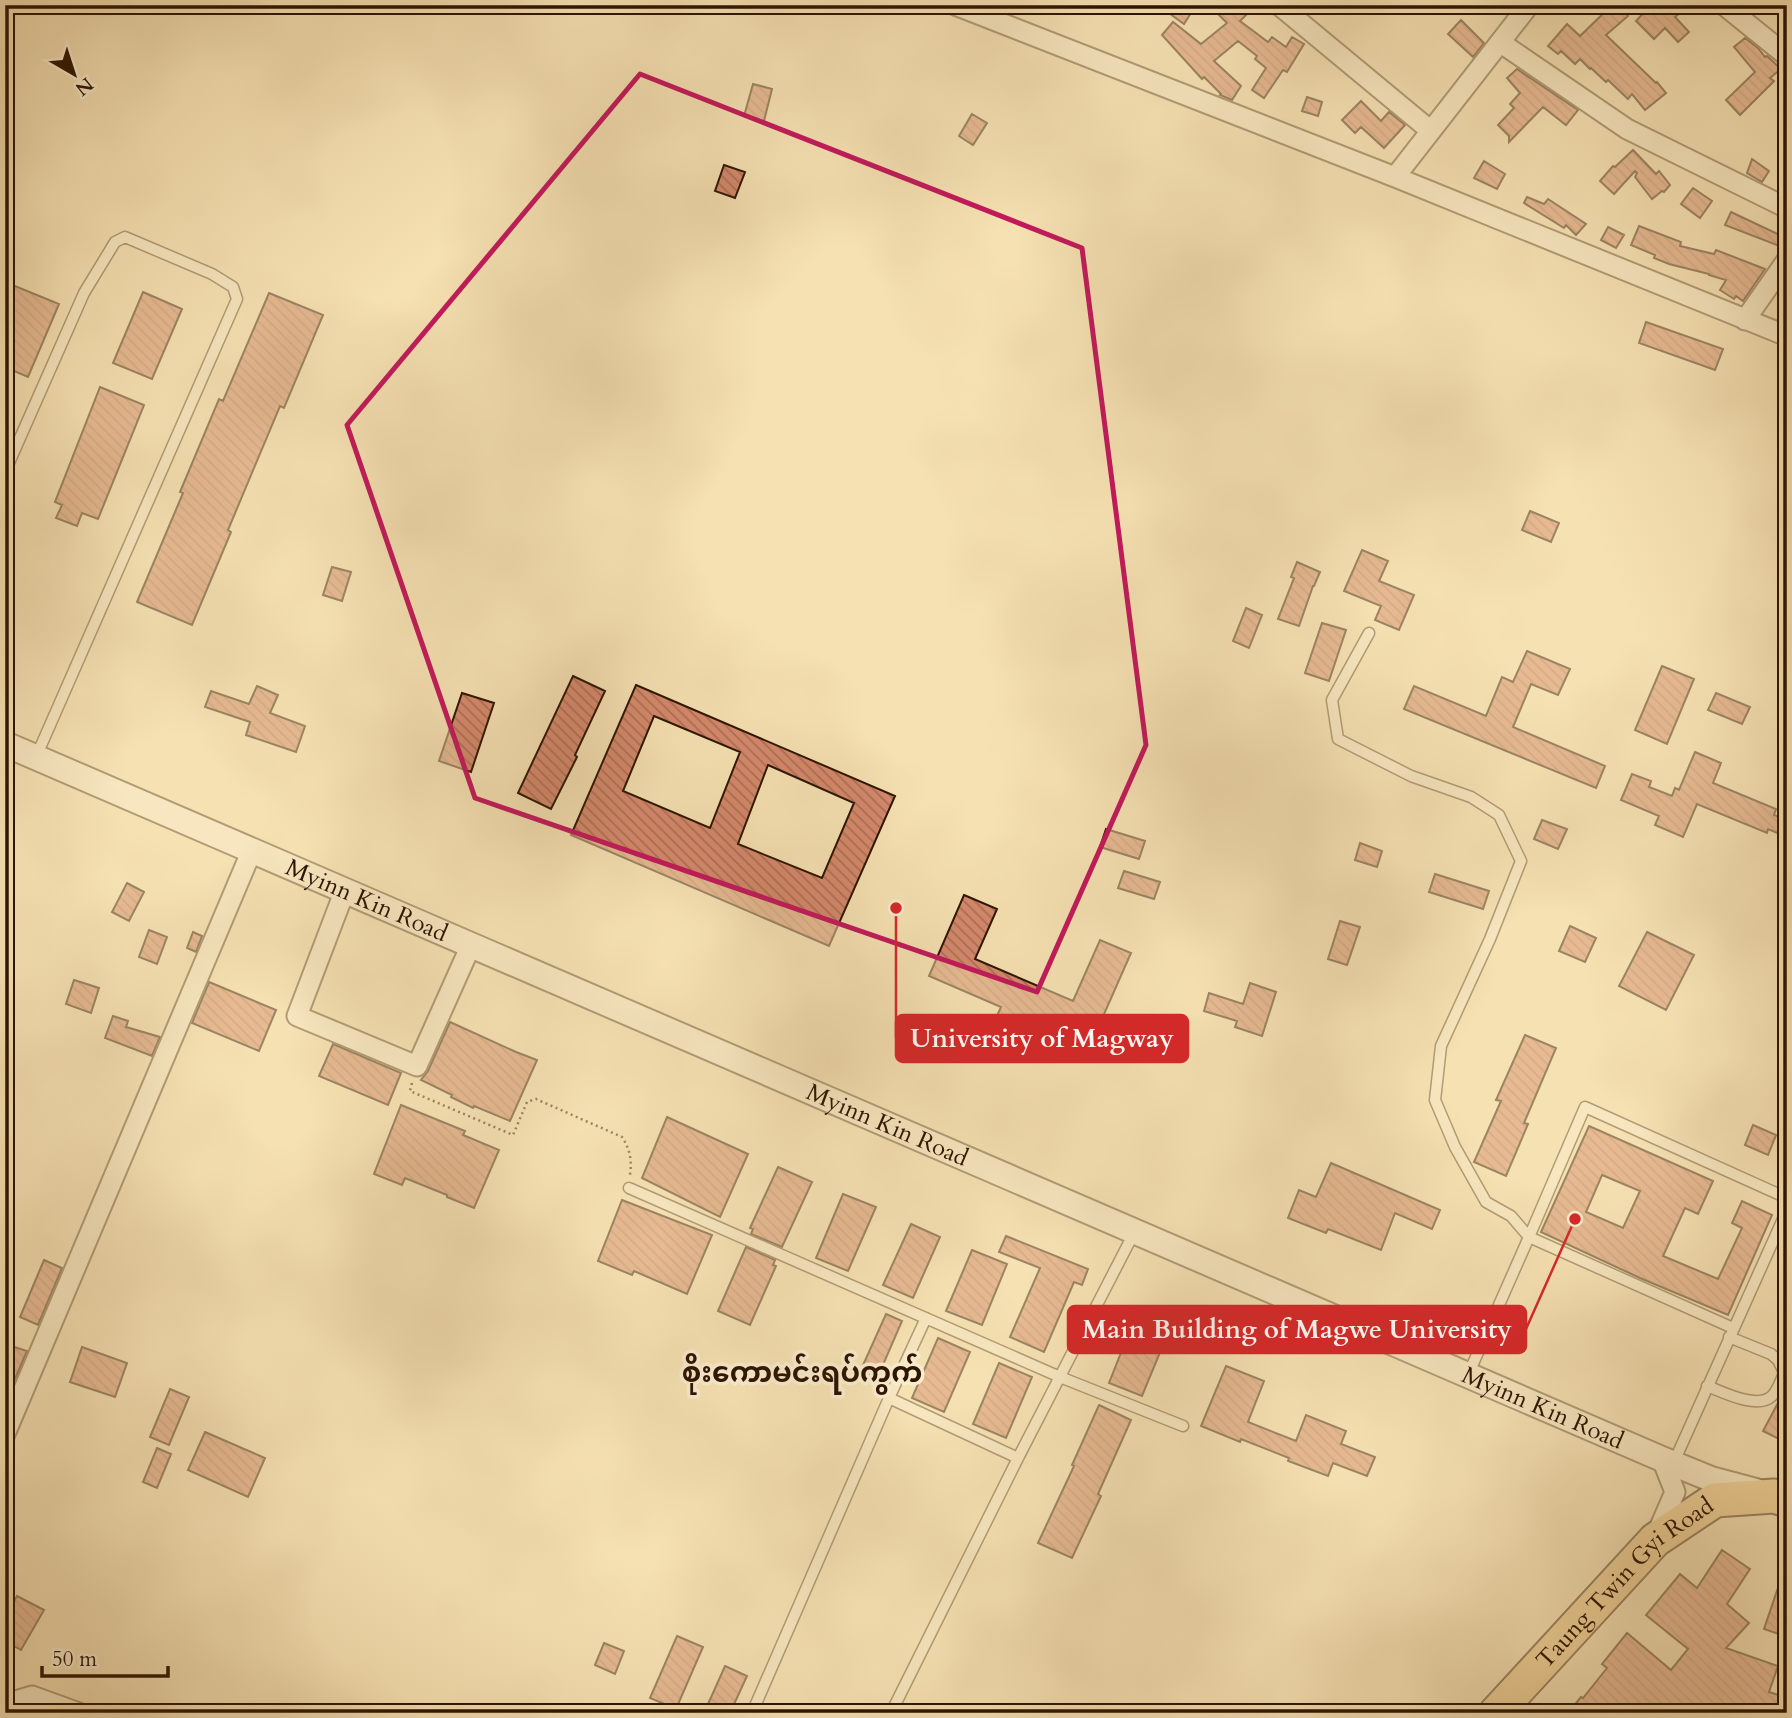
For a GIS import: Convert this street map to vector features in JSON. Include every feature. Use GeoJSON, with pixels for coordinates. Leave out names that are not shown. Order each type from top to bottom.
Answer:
{"type":"FeatureCollection","features":[{"type":"Feature","properties":{"kind":"highway","name":"Taung Twin Gyi Road"},"geometry":{"type":"LineString","coordinates":[[1496,1713],[1655,1539],[1715,1500],[1780,1498]]}},
{"type":"Feature","properties":{"kind":"street"},"geometry":{"type":"LineString","coordinates":[[955,5],[1395,177],[1787,336]]}},
{"type":"Feature","properties":{"kind":"street"},"geometry":{"type":"LineString","coordinates":[[1279,5],[1431,131]]}},
{"type":"Feature","properties":{"kind":"street"},"geometry":{"type":"LineString","coordinates":[[1395,177],[1529,5]]}},
{"type":"Feature","properties":{"kind":"street"},"geometry":{"type":"LineString","coordinates":[[1724,5],[1787,56]]}},
{"type":"Feature","properties":{"kind":"street"},"geometry":{"type":"LineString","coordinates":[[1501,43],[1627,129],[1787,208]]}},
{"type":"Feature","properties":{"kind":"street"},"geometry":{"type":"LineString","coordinates":[[1745,320],[1787,260]]}},
{"type":"Feature","properties":{"kind":"street","name":"Myinn Kin Road"},"geometry":{"type":"LineString","coordinates":[[5,744],[1667,1461],[1711,1479],[1780,1498]]}},
{"type":"Feature","properties":{"kind":"street"},"geometry":{"type":"LineString","coordinates":[[5,1434],[252,850]]}},
{"type":"Feature","properties":{"kind":"street"},"geometry":{"type":"LineString","coordinates":[[345,890],[297,1016],[416,1066],[471,945]]}},
{"type":"Feature","properties":{"kind":"street"},"geometry":{"type":"LineString","coordinates":[[1655,1539],[1675,1492],[1667,1461]]}},
{"type":"Feature","properties":{"kind":"street"},"geometry":{"type":"LineString","coordinates":[[5,1704],[32,1696],[79,1713]]}},
{"type":"Feature","properties":{"kind":"lane"},"geometry":{"type":"LineString","coordinates":[[5,472],[84,293],[115,242],[125,237],[212,274],[233,287],[237,299],[36,757]]}},
{"type":"Feature","properties":{"kind":"lane"},"geometry":{"type":"LineString","coordinates":[[1369,632],[1332,700],[1339,739],[1411,776],[1471,797],[1499,814],[1521,861],[1490,939],[1441,1046],[1435,1100],[1455,1147],[1486,1202],[1511,1216],[1529,1237],[1731,1332],[1770,1354],[1785,1368],[1773,1395],[1763,1402],[1748,1401],[1707,1386]]}},
{"type":"Feature","properties":{"kind":"lane"},"geometry":{"type":"LineString","coordinates":[[1468,1375],[1585,1107],[1787,1198]]}},
{"type":"Feature","properties":{"kind":"lane"},"geometry":{"type":"LineString","coordinates":[[629,1188],[1060,1377],[1183,1426]]}},
{"type":"Feature","properties":{"kind":"lane"},"geometry":{"type":"LineString","coordinates":[[1667,1461],[1707,1386],[1785,1217]]}},
{"type":"Feature","properties":{"kind":"lane"},"geometry":{"type":"LineString","coordinates":[[891,1713],[1135,1231]]}},
{"type":"Feature","properties":{"kind":"lane"},"geometry":{"type":"LineString","coordinates":[[752,1713],[926,1318]]}},
{"type":"Feature","properties":{"kind":"lane"},"geometry":{"type":"LineString","coordinates":[[889,1398],[1018,1458]]}},
{"type":"Feature","properties":{"kind":"path"},"geometry":{"type":"LineString","coordinates":[[416,1066],[410,1091],[513,1135],[527,1102],[536,1099],[611,1130],[622,1137],[629,1147],[632,1162],[629,1188]]}},
{"type":"Feature","properties":{"kind":"highlighted area"},"geometry":{"type":"Polygon","coordinates":[[[640,74],[1082,248],[1146,745],[1037,992],[475,798],[347,425],[640,74]]]}},
{"type":"Feature","properties":{"kind":"building"},"geometry":{"type":"Polygon","coordinates":[[[1158,5],[1196,5],[1184,24],[1158,5]]]}},
{"type":"Feature","properties":{"kind":"building"},"geometry":{"type":"Polygon","coordinates":[[[1209,5],[1256,5],[1240,21],[1268,42],[1272,37],[1286,47],[1292,37],[1304,44],[1287,72],[1283,70],[1264,98],[1252,90],[1266,68],[1255,59],[1257,56],[1238,41],[1214,61],[1241,86],[1232,100],[1220,95],[1204,77],[1202,79],[1162,35],[1173,22],[1201,44],[1227,23],[1209,5]]]}},
{"type":"Feature","properties":{"kind":"building"},"geometry":{"type":"Polygon","coordinates":[[[1612,5],[1618,5],[1628,16],[1606,35],[1666,93],[1645,110],[1632,94],[1628,99],[1580,59],[1575,64],[1561,51],[1558,54],[1548,46],[1567,24],[1580,36],[1612,5]]]}},
{"type":"Feature","properties":{"kind":"building"},"geometry":{"type":"Polygon","coordinates":[[[1651,5],[1672,5],[1680,13],[1675,17],[1689,32],[1678,42],[1665,28],[1654,39],[1636,21],[1651,5]]]}},
{"type":"Feature","properties":{"kind":"building"},"geometry":{"type":"Polygon","coordinates":[[[1461,20],[1484,43],[1473,57],[1448,34],[1461,20]]]}},
{"type":"Feature","properties":{"kind":"building"},"geometry":{"type":"Polygon","coordinates":[[[1745,38],[1781,69],[1770,78],[1774,81],[1740,115],[1726,100],[1755,72],[1734,47],[1745,38]]]}},
{"type":"Feature","properties":{"kind":"building"},"geometry":{"type":"Polygon","coordinates":[[[1517,69],[1578,110],[1566,125],[1543,107],[1509,142],[1509,136],[1498,125],[1514,108],[1510,104],[1520,93],[1507,78],[1517,69]]]}},
{"type":"Feature","properties":{"kind":"building"},"geometry":{"type":"Polygon","coordinates":[[[753,84],[772,89],[764,121],[744,116],[753,84]]]}},
{"type":"Feature","properties":{"kind":"building"},"geometry":{"type":"Polygon","coordinates":[[[1307,97],[1322,102],[1318,116],[1302,111],[1307,97]]]}},
{"type":"Feature","properties":{"kind":"building"},"geometry":{"type":"Polygon","coordinates":[[[1361,101],[1381,121],[1389,112],[1405,125],[1384,148],[1361,127],[1355,133],[1342,120],[1361,101]]]}},
{"type":"Feature","properties":{"kind":"building"},"geometry":{"type":"Polygon","coordinates":[[[972,114],[987,123],[973,145],[959,136],[972,114]]]}},
{"type":"Feature","properties":{"kind":"building"},"geometry":{"type":"Polygon","coordinates":[[[1633,150],[1656,174],[1659,171],[1670,185],[1652,199],[1635,177],[1635,171],[1614,194],[1600,181],[1633,150]]]}},
{"type":"Feature","properties":{"kind":"building"},"geometry":{"type":"Polygon","coordinates":[[[1752,159],[1769,171],[1762,182],[1747,173],[1752,159]]]}},
{"type":"Feature","properties":{"kind":"building"},"geometry":{"type":"Polygon","coordinates":[[[1484,161],[1505,174],[1497,189],[1474,178],[1484,161]]]}},
{"type":"Feature","properties":{"kind":"building"},"geometry":{"type":"Polygon","coordinates":[[[724,165],[745,172],[735,198],[715,191],[724,165]]]}},
{"type":"Feature","properties":{"kind":"building"},"geometry":{"type":"Polygon","coordinates":[[[1693,188],[1712,201],[1700,218],[1681,204],[1693,188]]]}},
{"type":"Feature","properties":{"kind":"building"},"geometry":{"type":"Polygon","coordinates":[[[1527,197],[1544,204],[1548,199],[1586,224],[1576,235],[1566,225],[1564,228],[1524,203],[1527,197]]]}},
{"type":"Feature","properties":{"kind":"building"},"geometry":{"type":"Polygon","coordinates":[[[1731,212],[1786,238],[1782,247],[1725,225],[1731,212]]]}},
{"type":"Feature","properties":{"kind":"building"},"geometry":{"type":"Polygon","coordinates":[[[1639,226],[1681,242],[1680,246],[1714,254],[1716,250],[1765,269],[1743,301],[1736,296],[1734,299],[1720,290],[1726,280],[1669,264],[1631,245],[1639,226]]]}},
{"type":"Feature","properties":{"kind":"building"},"geometry":{"type":"Polygon","coordinates":[[[1608,227],[1624,235],[1616,248],[1601,240],[1608,227]]]}},
{"type":"Feature","properties":{"kind":"building"},"geometry":{"type":"Polygon","coordinates":[[[5,282],[59,304],[28,377],[5,367],[5,282]]]}},
{"type":"Feature","properties":{"kind":"building"},"geometry":{"type":"Polygon","coordinates":[[[143,292],[182,309],[152,379],[113,363],[143,292]]]}},
{"type":"Feature","properties":{"kind":"building"},"geometry":{"type":"Polygon","coordinates":[[[269,293],[323,315],[284,408],[280,406],[192,625],[137,602],[219,399],[223,401],[269,293]]]}},
{"type":"Feature","properties":{"kind":"building"},"geometry":{"type":"Polygon","coordinates":[[[1646,322],[1723,349],[1715,370],[1639,343],[1646,322]]]}},
{"type":"Feature","properties":{"kind":"building"},"geometry":{"type":"Polygon","coordinates":[[[100,387],[144,405],[98,519],[82,513],[77,526],[56,518],[62,505],[55,502],[100,387]]]}},
{"type":"Feature","properties":{"kind":"building"},"geometry":{"type":"Polygon","coordinates":[[[1530,511],[1559,523],[1551,542],[1522,530],[1530,511]]]}},
{"type":"Feature","properties":{"kind":"building"},"geometry":{"type":"Polygon","coordinates":[[[1362,550],[1388,561],[1379,581],[1414,595],[1399,630],[1375,620],[1381,606],[1344,591],[1362,550]]]}},
{"type":"Feature","properties":{"kind":"building"},"geometry":{"type":"Polygon","coordinates":[[[1297,562],[1320,572],[1299,626],[1278,619],[1294,578],[1291,577],[1297,562]]]}},
{"type":"Feature","properties":{"kind":"building"},"geometry":{"type":"Polygon","coordinates":[[[332,567],[351,572],[342,601],[323,595],[332,567]]]}},
{"type":"Feature","properties":{"kind":"building"},"geometry":{"type":"Polygon","coordinates":[[[1246,608],[1262,615],[1249,648],[1233,641],[1246,608]]]}},
{"type":"Feature","properties":{"kind":"building"},"geometry":{"type":"Polygon","coordinates":[[[1322,623],[1346,630],[1329,681],[1305,673],[1322,623]]]}},
{"type":"Feature","properties":{"kind":"building"},"geometry":{"type":"Polygon","coordinates":[[[1527,651],[1570,669],[1558,695],[1531,684],[1513,727],[1605,766],[1596,788],[1404,709],[1414,686],[1486,716],[1502,677],[1513,682],[1527,651]]]}},
{"type":"Feature","properties":{"kind":"building"},"geometry":{"type":"Polygon","coordinates":[[[1662,666],[1694,679],[1667,744],[1635,730],[1662,666]]]}},
{"type":"Feature","properties":{"kind":"building"},"geometry":{"type":"Polygon","coordinates":[[[573,676],[605,691],[551,809],[518,793],[573,676]]]}},
{"type":"Feature","properties":{"kind":"building"},"geometry":{"type":"Polygon","coordinates":[[[636,685],[895,796],[829,946],[571,835],[636,685]],[[654,716],[623,791],[710,828],[740,752],[654,716]],[[768,765],[738,844],[822,878],[854,803],[768,765]]]}},
{"type":"Feature","properties":{"kind":"building"},"geometry":{"type":"Polygon","coordinates":[[[257,686],[278,695],[270,713],[305,726],[296,752],[246,735],[250,722],[205,707],[211,691],[249,704],[257,686]]]}},
{"type":"Feature","properties":{"kind":"building"},"geometry":{"type":"Polygon","coordinates":[[[462,693],[494,703],[471,772],[439,761],[462,693]]]}},
{"type":"Feature","properties":{"kind":"building"},"geometry":{"type":"Polygon","coordinates":[[[1716,693],[1750,707],[1742,724],[1708,710],[1716,693]]]}},
{"type":"Feature","properties":{"kind":"building"},"geometry":{"type":"Polygon","coordinates":[[[1695,752],[1721,763],[1713,783],[1776,809],[1774,815],[1787,820],[1787,837],[1768,829],[1767,833],[1697,804],[1683,837],[1655,825],[1659,816],[1621,800],[1632,774],[1651,781],[1649,787],[1672,796],[1675,788],[1679,790],[1695,752]]]}},
{"type":"Feature","properties":{"kind":"building"},"geometry":{"type":"Polygon","coordinates":[[[1542,820],[1567,829],[1558,849],[1534,839],[1542,820]]]}},
{"type":"Feature","properties":{"kind":"building"},"geometry":{"type":"Polygon","coordinates":[[[1106,829],[1145,841],[1139,859],[1100,847],[1106,829]]]}},
{"type":"Feature","properties":{"kind":"building"},"geometry":{"type":"Polygon","coordinates":[[[1360,843],[1382,851],[1377,867],[1355,860],[1360,843]]]}},
{"type":"Feature","properties":{"kind":"building"},"geometry":{"type":"Polygon","coordinates":[[[1124,871],[1160,882],[1154,899],[1118,888],[1124,871]]]}},
{"type":"Feature","properties":{"kind":"building"},"geometry":{"type":"Polygon","coordinates":[[[1435,874],[1489,891],[1483,909],[1429,892],[1435,874]]]}},
{"type":"Feature","properties":{"kind":"building"},"geometry":{"type":"Polygon","coordinates":[[[127,883],[144,892],[129,921],[112,912],[127,883]]]}},
{"type":"Feature","properties":{"kind":"building"},"geometry":{"type":"Polygon","coordinates":[[[964,895],[997,909],[975,959],[1073,1001],[1100,940],[1131,953],[1090,1046],[1029,1019],[1024,1029],[996,1018],[1001,1007],[929,976],[964,895]]]}},
{"type":"Feature","properties":{"kind":"building"},"geometry":{"type":"Polygon","coordinates":[[[1340,921],[1360,927],[1347,965],[1328,959],[1340,921]]]}},
{"type":"Feature","properties":{"kind":"building"},"geometry":{"type":"Polygon","coordinates":[[[1570,926],[1596,938],[1585,962],[1559,951],[1570,926]]]}},
{"type":"Feature","properties":{"kind":"building"},"geometry":{"type":"Polygon","coordinates":[[[149,930],[167,937],[157,964],[139,957],[149,930]]]}},
{"type":"Feature","properties":{"kind":"building"},"geometry":{"type":"Polygon","coordinates":[[[193,932],[202,936],[196,952],[187,948],[193,932]]]}},
{"type":"Feature","properties":{"kind":"building"},"geometry":{"type":"Polygon","coordinates":[[[1647,932],[1694,955],[1666,1010],[1619,986],[1647,932]]]}},
{"type":"Feature","properties":{"kind":"building"},"geometry":{"type":"Polygon","coordinates":[[[74,980],[99,988],[91,1013],[66,1004],[74,980]]]}},
{"type":"Feature","properties":{"kind":"building"},"geometry":{"type":"Polygon","coordinates":[[[209,982],[276,1010],[259,1051],[192,1023],[209,982]]]}},
{"type":"Feature","properties":{"kind":"building"},"geometry":{"type":"Polygon","coordinates":[[[1250,983],[1276,992],[1262,1036],[1235,1027],[1237,1021],[1204,1011],[1209,993],[1243,1004],[1250,983]]]}},
{"type":"Feature","properties":{"kind":"building"},"geometry":{"type":"Polygon","coordinates":[[[113,1016],[128,1021],[126,1027],[160,1037],[152,1056],[105,1038],[113,1016]]]}},
{"type":"Feature","properties":{"kind":"building"},"geometry":{"type":"Polygon","coordinates":[[[450,1022],[537,1060],[510,1121],[474,1106],[473,1108],[421,1080],[428,1071],[450,1022]]]}},
{"type":"Feature","properties":{"kind":"building"},"geometry":{"type":"Polygon","coordinates":[[[1525,1035],[1556,1048],[1524,1123],[1528,1124],[1506,1176],[1474,1162],[1501,1101],[1496,1100],[1525,1035]]]}},
{"type":"Feature","properties":{"kind":"building"},"geometry":{"type":"Polygon","coordinates":[[[333,1044],[401,1073],[388,1105],[319,1076],[333,1044]]]}},
{"type":"Feature","properties":{"kind":"building"},"geometry":{"type":"Polygon","coordinates":[[[401,1105],[465,1131],[463,1135],[499,1150],[474,1208],[405,1178],[402,1185],[374,1174],[401,1105]]]}},
{"type":"Feature","properties":{"kind":"building"},"geometry":{"type":"Polygon","coordinates":[[[667,1117],[748,1154],[720,1217],[642,1178],[667,1117]]]}},
{"type":"Feature","properties":{"kind":"building"},"geometry":{"type":"Polygon","coordinates":[[[1753,1125],[1776,1135],[1768,1155],[1745,1145],[1753,1125]]]}},
{"type":"Feature","properties":{"kind":"building"},"geometry":{"type":"Polygon","coordinates":[[[1589,1126],[1713,1181],[1698,1214],[1685,1208],[1663,1256],[1718,1279],[1742,1228],[1732,1223],[1742,1201],[1772,1215],[1728,1315],[1541,1232],[1589,1126]],[[1602,1175],[1586,1212],[1623,1228],[1640,1191],[1602,1175]]]}},
{"type":"Feature","properties":{"kind":"building"},"geometry":{"type":"Polygon","coordinates":[[[1331,1163],[1440,1210],[1432,1229],[1395,1213],[1381,1250],[1328,1229],[1326,1233],[1288,1218],[1299,1190],[1316,1197],[1331,1163]]]}},
{"type":"Feature","properties":{"kind":"building"},"geometry":{"type":"Polygon","coordinates":[[[778,1167],[812,1182],[782,1247],[751,1234],[753,1229],[750,1228],[778,1167]]]}},
{"type":"Feature","properties":{"kind":"building"},"geometry":{"type":"Polygon","coordinates":[[[843,1194],[876,1207],[848,1271],[816,1258],[843,1194]]]}},
{"type":"Feature","properties":{"kind":"building"},"geometry":{"type":"Polygon","coordinates":[[[622,1200],[712,1235],[687,1294],[634,1271],[632,1275],[598,1261],[622,1200]]]}},
{"type":"Feature","properties":{"kind":"building"},"geometry":{"type":"Polygon","coordinates":[[[911,1224],[940,1237],[913,1298],[883,1285],[911,1224]]]}},
{"type":"Feature","properties":{"kind":"building"},"geometry":{"type":"Polygon","coordinates":[[[1006,1236],[1088,1269],[1082,1285],[1074,1282],[1044,1352],[1010,1337],[1040,1268],[999,1252],[1006,1236]]]}},
{"type":"Feature","properties":{"kind":"building"},"geometry":{"type":"Polygon","coordinates":[[[746,1247],[775,1260],[773,1265],[776,1266],[750,1325],[718,1311],[746,1247]]]}},
{"type":"Feature","properties":{"kind":"building"},"geometry":{"type":"Polygon","coordinates":[[[972,1250],[1007,1264],[982,1325],[946,1311],[972,1250]]]}},
{"type":"Feature","properties":{"kind":"building"},"geometry":{"type":"Polygon","coordinates":[[[44,1260],[62,1268],[38,1325],[20,1317],[44,1260]]]}},
{"type":"Feature","properties":{"kind":"building"},"geometry":{"type":"Polygon","coordinates":[[[886,1314],[902,1321],[876,1381],[859,1374],[886,1314]]]}},
{"type":"Feature","properties":{"kind":"building"},"geometry":{"type":"Polygon","coordinates":[[[1134,1320],[1168,1333],[1142,1396],[1109,1383],[1134,1320]]]}},
{"type":"Feature","properties":{"kind":"building"},"geometry":{"type":"Polygon","coordinates":[[[938,1338],[970,1352],[944,1412],[912,1398],[938,1338]]]}},
{"type":"Feature","properties":{"kind":"building"},"geometry":{"type":"Polygon","coordinates":[[[5,1344],[27,1351],[5,1402],[5,1344]]]}},
{"type":"Feature","properties":{"kind":"building"},"geometry":{"type":"Polygon","coordinates":[[[82,1347],[127,1363],[115,1397],[70,1382],[82,1347]]]}},
{"type":"Feature","properties":{"kind":"building"},"geometry":{"type":"Polygon","coordinates":[[[999,1363],[1032,1377],[1006,1438],[973,1424],[999,1363]]]}},
{"type":"Feature","properties":{"kind":"building"},"geometry":{"type":"Polygon","coordinates":[[[1226,1366],[1264,1381],[1248,1422],[1296,1441],[1306,1415],[1346,1431],[1341,1444],[1375,1457],[1367,1476],[1333,1463],[1328,1476],[1241,1439],[1240,1442],[1201,1426],[1226,1366]]]}},
{"type":"Feature","properties":{"kind":"building"},"geometry":{"type":"Polygon","coordinates":[[[1787,1386],[1787,1443],[1763,1431],[1787,1386]]]}},
{"type":"Feature","properties":{"kind":"building"},"geometry":{"type":"Polygon","coordinates":[[[170,1389],[189,1397],[169,1445],[150,1437],[170,1389]]]}},
{"type":"Feature","properties":{"kind":"building"},"geometry":{"type":"Polygon","coordinates":[[[1099,1405],[1131,1420],[1098,1494],[1101,1496],[1072,1558],[1038,1543],[1099,1405]]]}},
{"type":"Feature","properties":{"kind":"building"},"geometry":{"type":"Polygon","coordinates":[[[205,1432],[265,1458],[248,1497],[188,1470],[205,1432]]]}},
{"type":"Feature","properties":{"kind":"building"},"geometry":{"type":"Polygon","coordinates":[[[157,1448],[171,1454],[157,1488],[143,1482],[157,1448]]]}},
{"type":"Feature","properties":{"kind":"building"},"geometry":{"type":"Polygon","coordinates":[[[1722,1550],[1750,1569],[1727,1604],[1749,1623],[1726,1648],[1778,1666],[1769,1692],[1785,1697],[1779,1713],[1568,1713],[1607,1668],[1602,1664],[1627,1633],[1671,1670],[1688,1649],[1646,1615],[1680,1574],[1697,1588],[1722,1550]]]}},
{"type":"Feature","properties":{"kind":"building"},"geometry":{"type":"Polygon","coordinates":[[[1784,1570],[1787,1571],[1787,1637],[1764,1629],[1784,1570]]]}},
{"type":"Feature","properties":{"kind":"building"},"geometry":{"type":"Polygon","coordinates":[[[17,1596],[44,1610],[21,1650],[5,1641],[5,1617],[17,1596]]]}},
{"type":"Feature","properties":{"kind":"building"},"geometry":{"type":"Polygon","coordinates":[[[677,1636],[703,1647],[676,1709],[650,1698],[677,1636]]]}},
{"type":"Feature","properties":{"kind":"building"},"geometry":{"type":"Polygon","coordinates":[[[604,1643],[624,1651],[615,1674],[595,1665],[604,1643]]]}},
{"type":"Feature","properties":{"kind":"building"},"geometry":{"type":"Polygon","coordinates":[[[725,1666],[747,1676],[730,1713],[704,1713],[725,1666]]]}},
{"type":"Feature","properties":{"kind":"place","name":"University of Magway"},"geometry":{"type":"Point","coordinates":[896,908]}},
{"type":"Feature","properties":{"kind":"place","name":"Main Building of Magwe University"},"geometry":{"type":"Point","coordinates":[1575,1219]}},
{"type":"Feature","properties":{"kind":"district","name":"စိုးကောမင်းရပ်ကွက်"},"geometry":{"type":"Point","coordinates":[802,1372]}}]}
